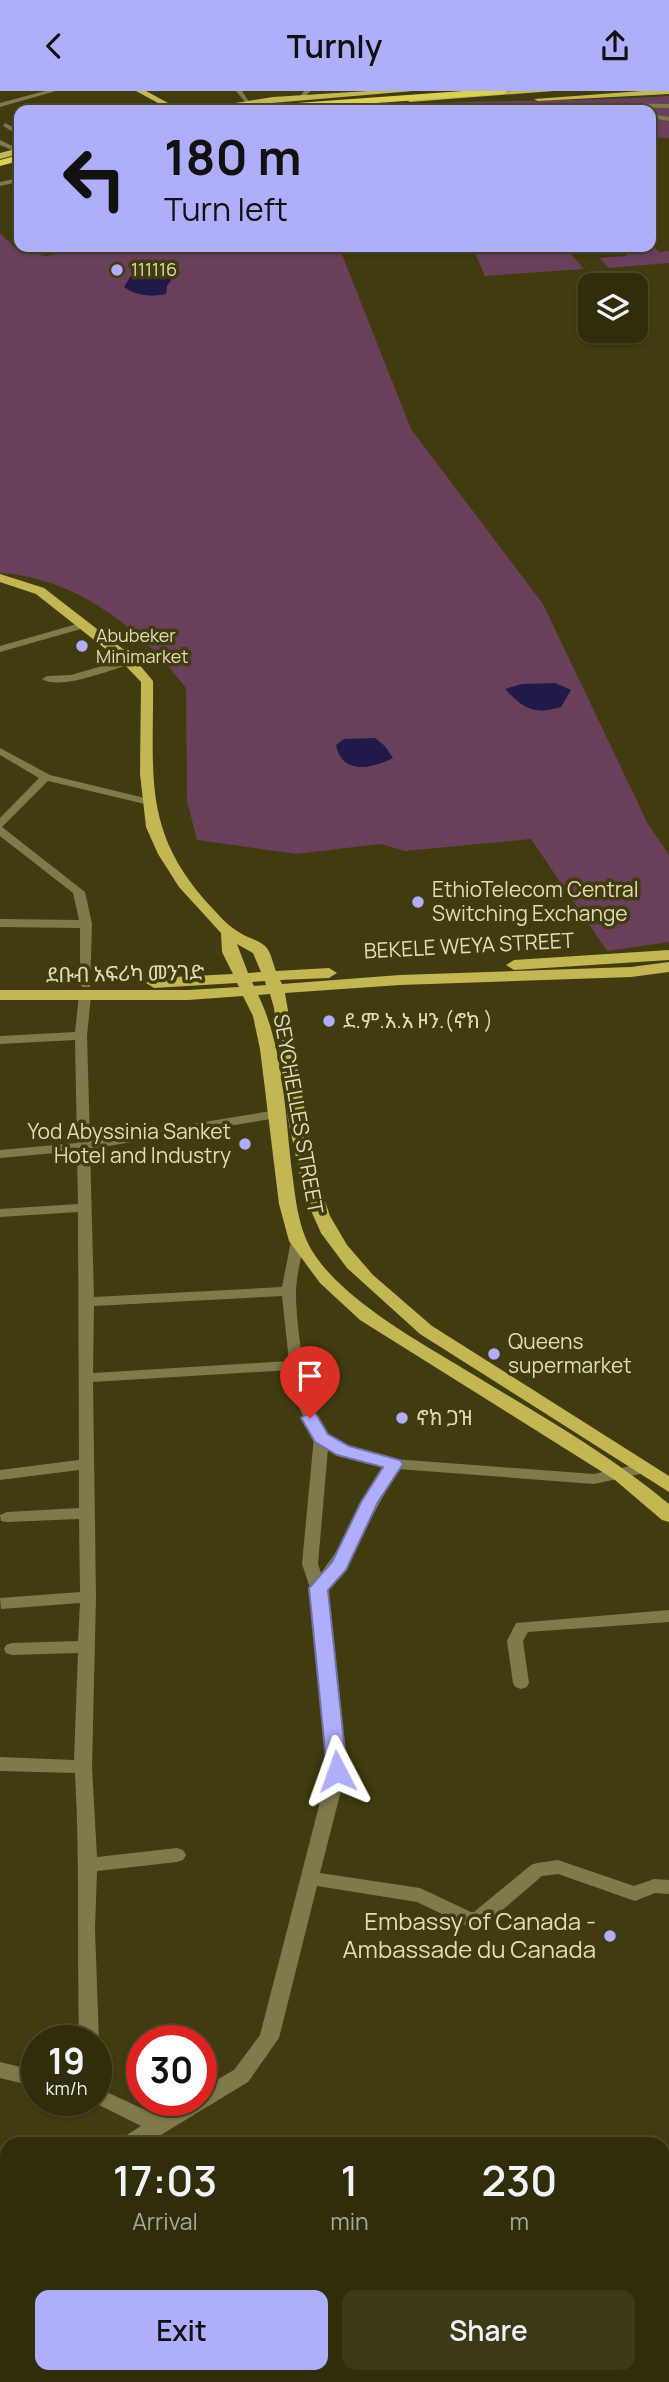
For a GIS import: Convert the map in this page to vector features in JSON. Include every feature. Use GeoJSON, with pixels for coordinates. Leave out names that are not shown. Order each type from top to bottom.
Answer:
{"type":"FeatureCollection","features":[{"type":"Feature","properties":{"kind":"highway"},"geometry":{"type":"LineString","coordinates":[[292,105],[503,91]]}},
{"type":"Feature","properties":{"kind":"highway"},"geometry":{"type":"LineString","coordinates":[[330,99],[366,93]]}},
{"type":"Feature","properties":{"kind":"highway"},"geometry":{"type":"LineString","coordinates":[[266,105],[330,99],[454,95]]}},
{"type":"Feature","properties":{"kind":"highway"},"geometry":{"type":"LineString","coordinates":[[313,103],[359,103]]}},
{"type":"Feature","properties":{"kind":"main road"},"geometry":{"type":"LineString","coordinates":[[138,91],[165,105]]}},
{"type":"Feature","properties":{"kind":"main road"},"geometry":{"type":"LineString","coordinates":[[228,105],[305,94],[409,91]]}},
{"type":"Feature","properties":{"kind":"main road"},"geometry":{"type":"LineString","coordinates":[[334,105],[454,95],[550,91]]}},
{"type":"Feature","properties":{"kind":"main road"},"geometry":{"type":"LineString","coordinates":[[454,95],[559,99],[669,92]]}},
{"type":"Feature","properties":{"kind":"main road"},"geometry":{"type":"LineString","coordinates":[[0,578],[40,591],[130,661],[147,681],[149,802],[153,828],[184,882],[228,933]]}},
{"type":"Feature","properties":{"kind":"main road","name":"SEYCHELLES STREET"},"geometry":{"type":"LineString","coordinates":[[228,933],[260,950],[273,983],[283,1015],[310,1182],[321,1216],[340,1247],[390,1301],[426,1330],[669,1485]]}},
{"type":"Feature","properties":{"kind":"main road","name":"SEYCHELLES STREET"},"geometry":{"type":"LineString","coordinates":[[228,933],[230,952],[261,1016],[288,1204],[298,1241],[326,1279],[366,1316],[622,1475],[669,1515]]}},
{"type":"Feature","properties":{"kind":"main road","name":"BEKELE WEYA STREET"},"geometry":{"type":"LineString","coordinates":[[273,983],[669,955]]}},
{"type":"Feature","properties":{"kind":"main road"},"geometry":{"type":"LineString","coordinates":[[273,983],[618,972],[669,967]]}},
{"type":"Feature","properties":{"kind":"main road","name":"ደቡብ አፍሪካ መንገድ"},"geometry":{"type":"LineString","coordinates":[[0,995],[273,983]]}},
{"type":"Feature","properties":{"kind":"main road","name":"ደቡብ አፍሪካ መንገድ"},"geometry":{"type":"LineString","coordinates":[[0,985],[85,990]]}},
{"type":"Feature","properties":{"kind":"street"},"geometry":{"type":"LineString","coordinates":[[25,91],[38,95]]}},
{"type":"Feature","properties":{"kind":"street"},"geometry":{"type":"LineString","coordinates":[[0,105],[53,91]]}},
{"type":"Feature","properties":{"kind":"street"},"geometry":{"type":"LineString","coordinates":[[239,91],[248,102]]}},
{"type":"Feature","properties":{"kind":"street"},"geometry":{"type":"LineString","coordinates":[[5,125],[14,130]]}},
{"type":"Feature","properties":{"kind":"street"},"geometry":{"type":"LineString","coordinates":[[0,649],[84,625]]}},
{"type":"Feature","properties":{"kind":"street"},"geometry":{"type":"LineString","coordinates":[[47,679],[72,678],[130,661]]}},
{"type":"Feature","properties":{"kind":"street"},"geometry":{"type":"LineString","coordinates":[[0,751],[46,777],[149,802]]}},
{"type":"Feature","properties":{"kind":"street"},"geometry":{"type":"LineString","coordinates":[[0,824],[46,777]]}},
{"type":"Feature","properties":{"kind":"street"},"geometry":{"type":"LineString","coordinates":[[0,830],[79,893],[86,923],[81,1037],[87,1302],[88,1597],[83,1767],[88,1865],[89,2025]]}},
{"type":"Feature","properties":{"kind":"street"},"geometry":{"type":"LineString","coordinates":[[0,923],[86,923]]}},
{"type":"Feature","properties":{"kind":"street"},"geometry":{"type":"LineString","coordinates":[[0,1040],[81,1037]]}},
{"type":"Feature","properties":{"kind":"street"},"geometry":{"type":"LineString","coordinates":[[0,1154],[83,1146],[277,1114]]}},
{"type":"Feature","properties":{"kind":"street"},"geometry":{"type":"LineString","coordinates":[[0,1213],[83,1208]]}},
{"type":"Feature","properties":{"kind":"street"},"geometry":{"type":"LineString","coordinates":[[217,2089],[241,2076],[254,2062],[269,2038],[337,1771],[318,1588],[310,1564],[321,1438],[310,1418],[297,1365],[289,1291],[298,1241]]}},
{"type":"Feature","properties":{"kind":"street"},"geometry":{"type":"LineString","coordinates":[[87,1302],[289,1291]]}},
{"type":"Feature","properties":{"kind":"street"},"geometry":{"type":"LineString","coordinates":[[86,1378],[297,1365]]}},
{"type":"Feature","properties":{"kind":"street"},"geometry":{"type":"LineString","coordinates":[[321,1438],[363,1458],[394,1464],[594,1479],[622,1475],[644,1468]]}},
{"type":"Feature","properties":{"kind":"street"},"geometry":{"type":"LineString","coordinates":[[0,1475],[86,1464]]}},
{"type":"Feature","properties":{"kind":"street"},"geometry":{"type":"LineString","coordinates":[[318,1588],[339,1565],[370,1502],[394,1464]]}},
{"type":"Feature","properties":{"kind":"street"},"geometry":{"type":"LineString","coordinates":[[7,1517],[87,1513]]}},
{"type":"Feature","properties":{"kind":"street"},"geometry":{"type":"LineString","coordinates":[[1,1603],[88,1597]]}},
{"type":"Feature","properties":{"kind":"street"},"geometry":{"type":"LineString","coordinates":[[521,1683],[515,1641],[522,1627],[669,1616]]}},
{"type":"Feature","properties":{"kind":"street"},"geometry":{"type":"LineString","coordinates":[[12,1649],[86,1647]]}},
{"type":"Feature","properties":{"kind":"street"},"geometry":{"type":"LineString","coordinates":[[0,1764],[83,1767]]}},
{"type":"Feature","properties":{"kind":"street"},"geometry":{"type":"LineString","coordinates":[[88,1865],[177,1855]]}},
{"type":"Feature","properties":{"kind":"street"},"geometry":{"type":"LineString","coordinates":[[309,1878],[420,1895],[469,1920],[479,1919],[537,1870],[546,1867],[558,1867],[635,1894],[654,1886],[669,1887]]}},
{"type":"Feature","properties":{"kind":"street"},"geometry":{"type":"LineString","coordinates":[[0,2070],[21,2075]]}},
{"type":"Feature","properties":{"kind":"street"},"geometry":{"type":"LineString","coordinates":[[112,2103],[157,2125]]}},
{"type":"Feature","properties":{"kind":"street"},"geometry":{"type":"LineString","coordinates":[[139,2137],[172,2116]]}},
{"type":"Feature","properties":{"kind":"shaded area"},"geometry":{"type":"Polygon","coordinates":[[[669,96],[669,138],[656,137],[656,105],[410,105],[475,102],[669,96]]]}},
{"type":"Feature","properties":{"kind":"shaded area"},"geometry":{"type":"Polygon","coordinates":[[[0,233],[14,247],[14,252],[45,256],[74,252],[341,252],[411,429],[543,604],[648,824],[669,855],[669,942],[607,951],[531,839],[405,851],[380,844],[296,854],[197,840],[187,801],[186,688],[148,646],[105,610],[56,585],[0,573],[0,233]]]}},
{"type":"Feature","properties":{"kind":"shaded area"},"geometry":{"type":"Polygon","coordinates":[[[656,249],[659,252],[669,251],[669,263],[609,268],[599,258],[625,256],[631,252],[656,252],[656,249]]]}},
{"type":"Feature","properties":{"kind":"shaded area"},"geometry":{"type":"Polygon","coordinates":[[[474,252],[569,252],[584,269],[485,276],[474,252]]]}},
{"type":"Feature","properties":{"kind":"shaded area"},"geometry":{"type":"Polygon","coordinates":[[[142,268],[161,268],[174,276],[167,286],[166,294],[144,295],[124,287],[130,277],[142,268]]]}},
{"type":"Feature","properties":{"kind":"shaded area"},"geometry":{"type":"Polygon","coordinates":[[[555,683],[571,690],[561,707],[543,710],[524,706],[505,689],[522,684],[555,683]]]}},
{"type":"Feature","properties":{"kind":"shaded area"},"geometry":{"type":"Polygon","coordinates":[[[375,738],[393,758],[376,765],[358,767],[344,761],[339,755],[336,745],[344,739],[375,738]]]}},
{"type":"Feature","properties":{"kind":"place","name":"111116"},"geometry":{"type":"Point","coordinates":[117,270]}},
{"type":"Feature","properties":{"kind":"place","name":"Abubeker Minimarket"},"geometry":{"type":"Point","coordinates":[82,646]}},
{"type":"Feature","properties":{"kind":"place","name":"EthioTelecom Central Switching Exchange"},"geometry":{"type":"Point","coordinates":[418,902]}},
{"type":"Feature","properties":{"kind":"place","name":"ደ.ም.አ.አ ዞን.(ኖክ )"},"geometry":{"type":"Point","coordinates":[329,1021]}},
{"type":"Feature","properties":{"kind":"place","name":"Yod Abyssinia Sanket Hotel and Industry"},"geometry":{"type":"Point","coordinates":[245,1144]}},
{"type":"Feature","properties":{"kind":"place","name":"Queens supermarket"},"geometry":{"type":"Point","coordinates":[494,1354]}},
{"type":"Feature","properties":{"kind":"place","name":"ኖክ ጋዝ"},"geometry":{"type":"Point","coordinates":[402,1418]}},
{"type":"Feature","properties":{"kind":"place","name":"Embassy of Canada - Ambassade du Canada"},"geometry":{"type":"Point","coordinates":[610,1936]}},
{"type":"Feature","properties":{"kind":"route"},"geometry":{"type":"LineString","coordinates":[[310,1418],[321,1438],[343,1451],[394,1464],[370,1502],[339,1565],[318,1588],[337,1771]]}}]}
